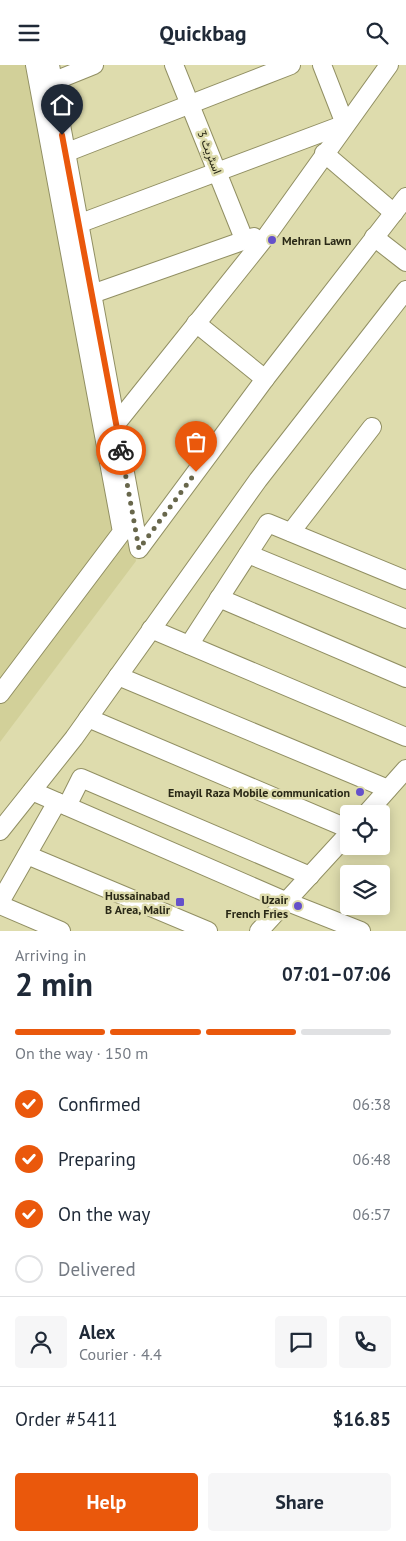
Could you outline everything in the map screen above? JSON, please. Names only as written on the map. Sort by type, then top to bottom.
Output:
[{"type":"street","points":[[0,694],[122,531],[34,65]]},
{"type":"street","points":[[94,65],[51,73],[139,549],[265,379],[406,197]]},
{"type":"street","name":"اسٹریٹ 3","points":[[174,65],[244,239]]},
{"type":"street","points":[[65,153],[291,65]]},
{"type":"street","points":[[322,65],[345,124]]},
{"type":"street","points":[[116,424],[268,234],[324,153],[389,65]]},
{"type":"street","points":[[78,224],[345,124]]},
{"type":"street","points":[[324,153],[394,213]]},
{"type":"street","points":[[92,294],[244,239],[268,234]]},
{"type":"street","points":[[374,237],[406,262]]},
{"type":"street","points":[[0,831],[88,718],[258,480],[406,290]]},
{"type":"street","points":[[196,323],[265,379]]},
{"type":"street","points":[[291,533],[372,427]]},
{"type":"street","points":[[188,645],[268,523],[406,580]]},
{"type":"street","points":[[248,555],[406,619]]},
{"type":"street","points":[[219,598],[406,678]]},
{"type":"street","points":[[151,629],[406,737]]},
{"type":"street","points":[[118,677],[388,789]]},
{"type":"street","points":[[88,718],[340,825]]},
{"type":"street","points":[[374,805],[406,769]]},
{"type":"street","points":[[61,931],[0,903],[27,855],[81,778],[310,876]]},
{"type":"street","points":[[32,791],[285,901],[361,931]]},
{"type":"street","points":[[259,931],[340,843]]},
{"type":"street","points":[[27,855],[208,931]]},
{"type":"shaded area","points":[[0,65],[44,65],[136,561],[0,742]]},
{"type":"way so far","points":[[121,450],[139,549],[196,472]]},
{"type":"place","name":"Mehran Lawn","points":[[272,240]]},
{"type":"place","name":"Emayil Raza Mobile communication","points":[[360,792]]},
{"type":"place","name":"Hussainabad B Area, Malir","points":[[180,902]]},
{"type":"place","name":"Uzair French Fries","points":[[298,906]]},
{"type":"route","points":[[62,135],[121,450]]}]
